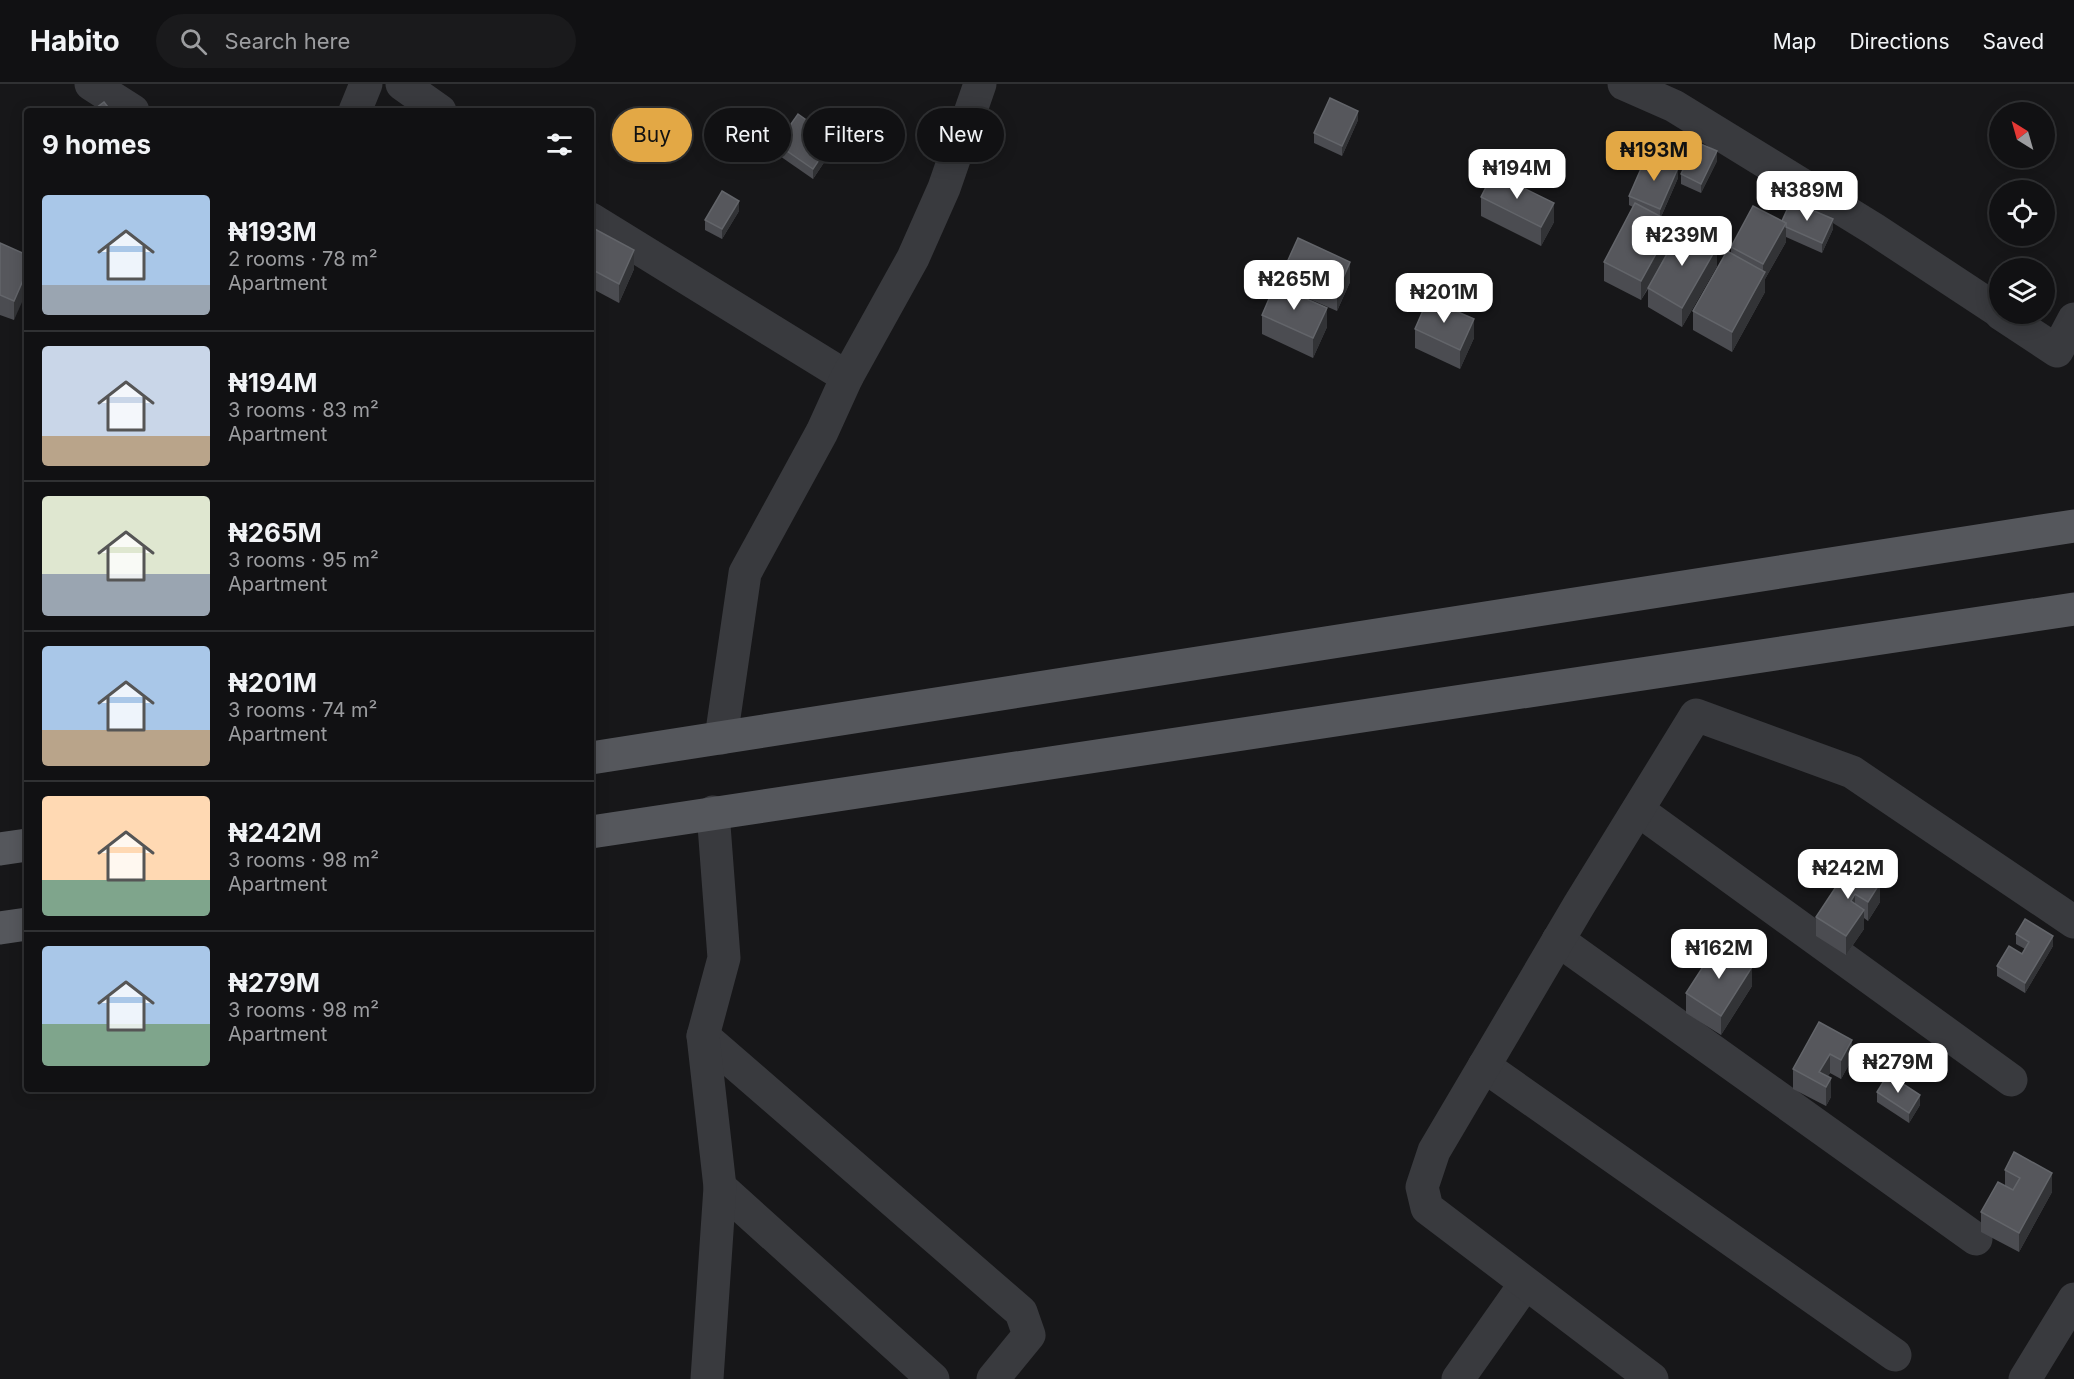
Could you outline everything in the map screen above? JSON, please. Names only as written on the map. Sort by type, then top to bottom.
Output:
[{"type":"main road","points":[[594,758],[2074,525]]},
{"type":"main road","points":[[594,832],[2074,609]]},
{"type":"main road","points":[[0,849],[24,845]]},
{"type":"main road","points":[[0,928],[24,924]]},
{"type":"street","points":[[91,84],[128,108]]},
{"type":"street","points":[[356,108],[366,84]]},
{"type":"street","points":[[402,84],[436,108]]},
{"type":"street","points":[[721,738],[745,573],[822,432],[847,377],[914,258],[944,188],[980,84]]},
{"type":"street","points":[[1624,84],[1674,106],[1874,229],[1989,306]]},
{"type":"street","points":[[594,221],[847,377]]},
{"type":"street","points":[[2016,324],[2057,351],[2074,320]]},
{"type":"street","points":[[1652,1379],[1426,1208],[1422,1187],[1434,1151],[1558,940],[1696,715],[1852,772],[2074,922]]},
{"type":"street","points":[[1638,810],[2011,1080]]},
{"type":"street","points":[[707,1379],[720,1187],[704,1036],[724,958],[712,812]]},
{"type":"street","points":[[1558,940],[1977,1239]]},
{"type":"street","points":[[704,1036],[1021,1312],[1029,1335],[993,1379]]},
{"type":"street","points":[[1484,1066],[1895,1355]]},
{"type":"street","points":[[720,1187],[933,1379]]},
{"type":"street","points":[[1458,1379],[1525,1284]]},
{"type":"street","points":[[2025,1379],[2074,1299]]},
{"type":"building","points":[[1330,98],[1358,111],[1342,146],[1314,133]]},
{"type":"building","points":[[104,102],[109,108],[96,108]]},
{"type":"building","points":[[798,114],[803,118],[803,162],[818,162],[813,169],[791,154],[791,124]]},
{"type":"building","points":[[1696,142],[1717,151],[1701,184],[1681,174]]},
{"type":"building","points":[[1647,155],[1678,168],[1660,209],[1629,196]]},
{"type":"building","points":[[1493,173],[1554,203],[1541,227],[1481,197]]},
{"type":"building","points":[[722,191],[739,201],[722,229],[705,220]]},
{"type":"building","points":[[1791,201],[1833,219],[1822,243],[1786,227],[1786,223],[1782,221]]},
{"type":"building","points":[[1635,203],[1673,223],[1641,281],[1604,262]]},
{"type":"building","points":[[1753,206],[1786,223],[1763,264],[1731,247]]},
{"type":"building","points":[[1682,227],[1717,247],[1682,308],[1648,288]]},
{"type":"building","points":[[594,229],[634,250],[619,284],[594,271]]},
{"type":"building","points":[[1298,238],[1350,262],[1337,292],[1284,269]]},
{"type":"building","points":[[0,243],[24,254],[24,278],[14,301],[0,295]]},
{"type":"building","points":[[1727,251],[1765,272],[1732,332],[1693,311]]},
{"type":"building","points":[[1275,285],[1327,308],[1313,338],[1262,315]]},
{"type":"building","points":[[1428,299],[1474,319],[1460,350],[1415,329]]},
{"type":"building","points":[[1851,864],[1880,883],[1868,902],[1855,894],[1851,901],[1864,910],[1846,936],[1816,917]]},
{"type":"building","points":[[2025,919],[2053,936],[2025,983],[1997,966],[2009,946],[2022,954],[2029,942],[2016,934]]},
{"type":"building","points":[[1717,945],[1752,967],[1721,1016],[1686,993]]},
{"type":"building","points":[[1819,1022],[1852,1040],[1841,1060],[1830,1054],[1819,1072],[1831,1078],[1826,1087],[1793,1069]]},
{"type":"building","points":[[1888,1074],[1920,1095],[1909,1113],[1877,1092]]},
{"type":"building","points":[[2014,1152],[2052,1173],[2019,1233],[1981,1212],[1998,1182],[2013,1190],[2020,1178],[2005,1170]]}]
